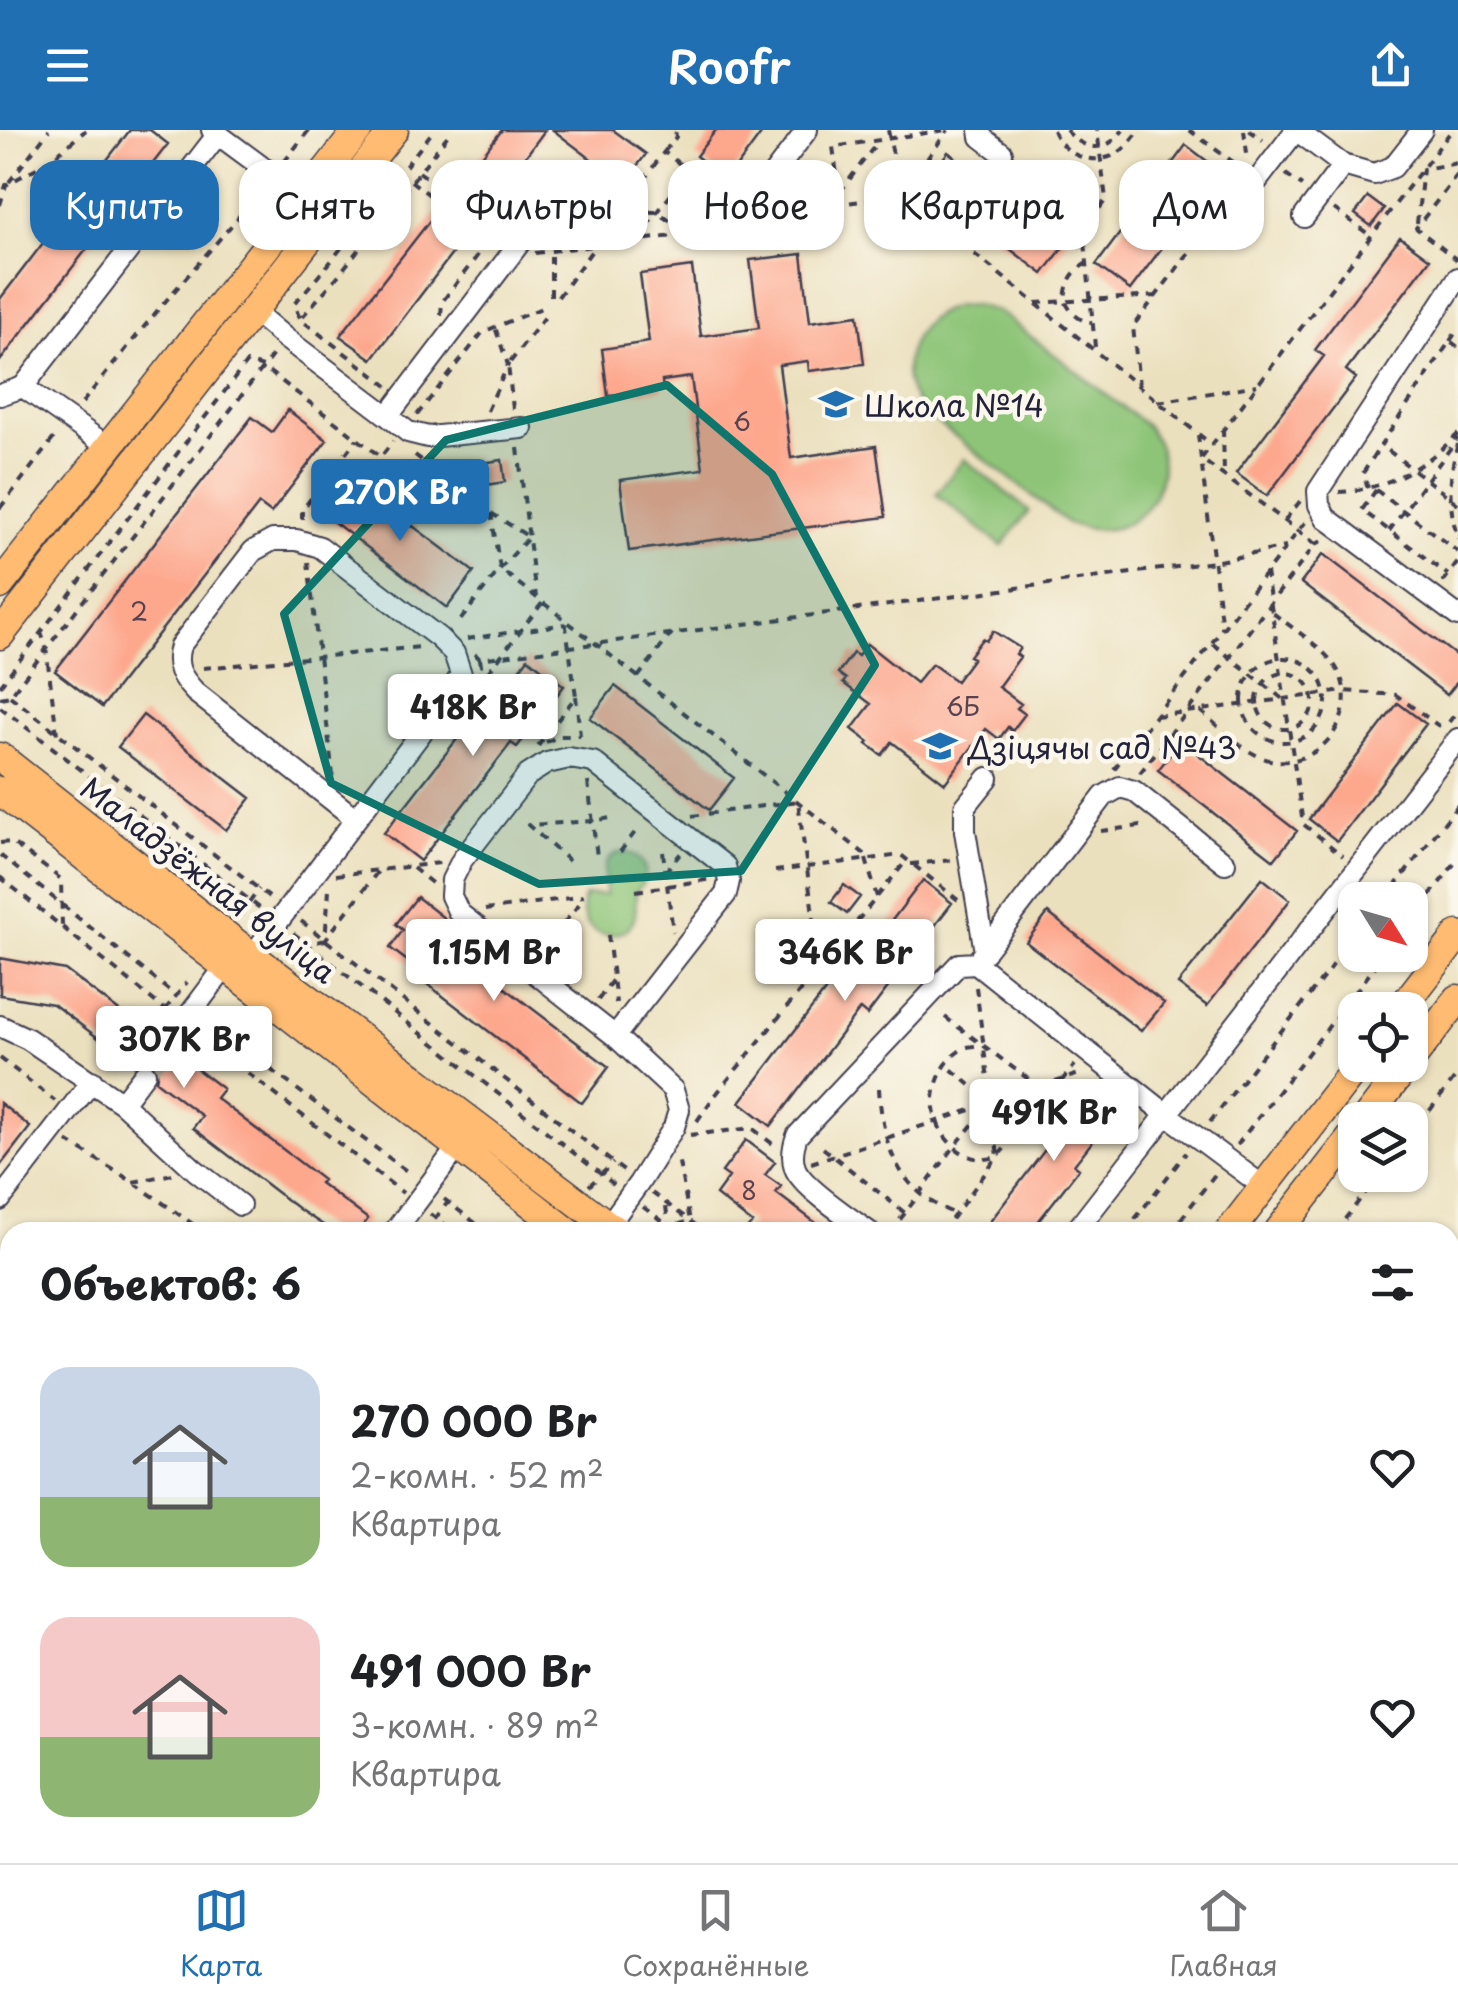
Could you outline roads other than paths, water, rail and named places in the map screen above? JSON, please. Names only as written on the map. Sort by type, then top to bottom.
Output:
[{"type":"main road","points":[[334,160],[358,130]]},
{"type":"main road","points":[[0,635],[394,130]]},
{"type":"main road","points":[[0,584],[263,250]]},
{"type":"main road","name":"Маладзёжная вуліца","points":[[0,758],[458,1148],[555,1222]]},
{"type":"main road","name":"Маладзёжная вуліца","points":[[0,791],[603,1222]]},
{"type":"main road","points":[[1414,992],[1458,936]]},
{"type":"main road","points":[[1428,1038],[1458,999]]},
{"type":"main road","points":[[1237,1222],[1345,1082]]},
{"type":"main road","points":[[1379,1102],[1394,1082]]},
{"type":"main road","points":[[1286,1222],[1338,1155]]},
{"type":"street","points":[[784,160],[807,130]]},
{"type":"street","points":[[980,130],[998,158]]},
{"type":"street","points":[[1264,166],[1296,130],[1343,165],[1374,174],[1393,167],[1422,130]]},
{"type":"street","points":[[0,395],[23,387],[215,132],[253,160]]},
{"type":"street","points":[[1304,216],[1343,165]]},
{"type":"street","points":[[388,416],[514,250]]},
{"type":"street","points":[[1458,278],[1318,491],[1319,505],[1326,518],[1458,616]]},
{"type":"street","points":[[253,311],[408,432],[428,436],[519,428]]},
{"type":"street","points":[[23,387],[107,446]]},
{"type":"street","points":[[166,1046],[187,1016],[282,916],[356,819],[450,695],[460,674],[454,653],[440,638],[320,547],[298,540],[274,540],[253,550],[180,646],[176,658],[181,677],[356,819]]},
{"type":"street","points":[[1083,1222],[1458,739]]},
{"type":"street","points":[[616,1027],[726,894],[730,881],[726,866],[593,762],[569,758],[547,762],[528,775],[462,860],[452,880],[451,896],[459,914],[616,1027],[672,1090],[678,1110],[674,1127],[617,1222]]},
{"type":"street","points":[[979,964],[965,807],[988,778]]},
{"type":"street","points":[[979,964],[1104,796],[1120,787],[1134,791],[1225,863]]},
{"type":"street","points":[[856,1222],[801,1180],[794,1165],[797,1136],[959,964],[979,964],[1264,1187]]},
{"type":"street","points":[[0,1026],[28,1039],[122,1103],[240,1205]]},
{"type":"street","points":[[122,1103],[145,1073]]},
{"type":"street","points":[[0,1200],[92,1081]]},
{"type":"street","points":[[401,1222],[458,1148]]},
{"type":"tunnel","points":[[145,1073],[166,1046]]},
{"type":"place","name":"Школа №14","points":[[836,404]]},
{"type":"place","name":"Дзіцячы сад №43","points":[[940,746]]}]
